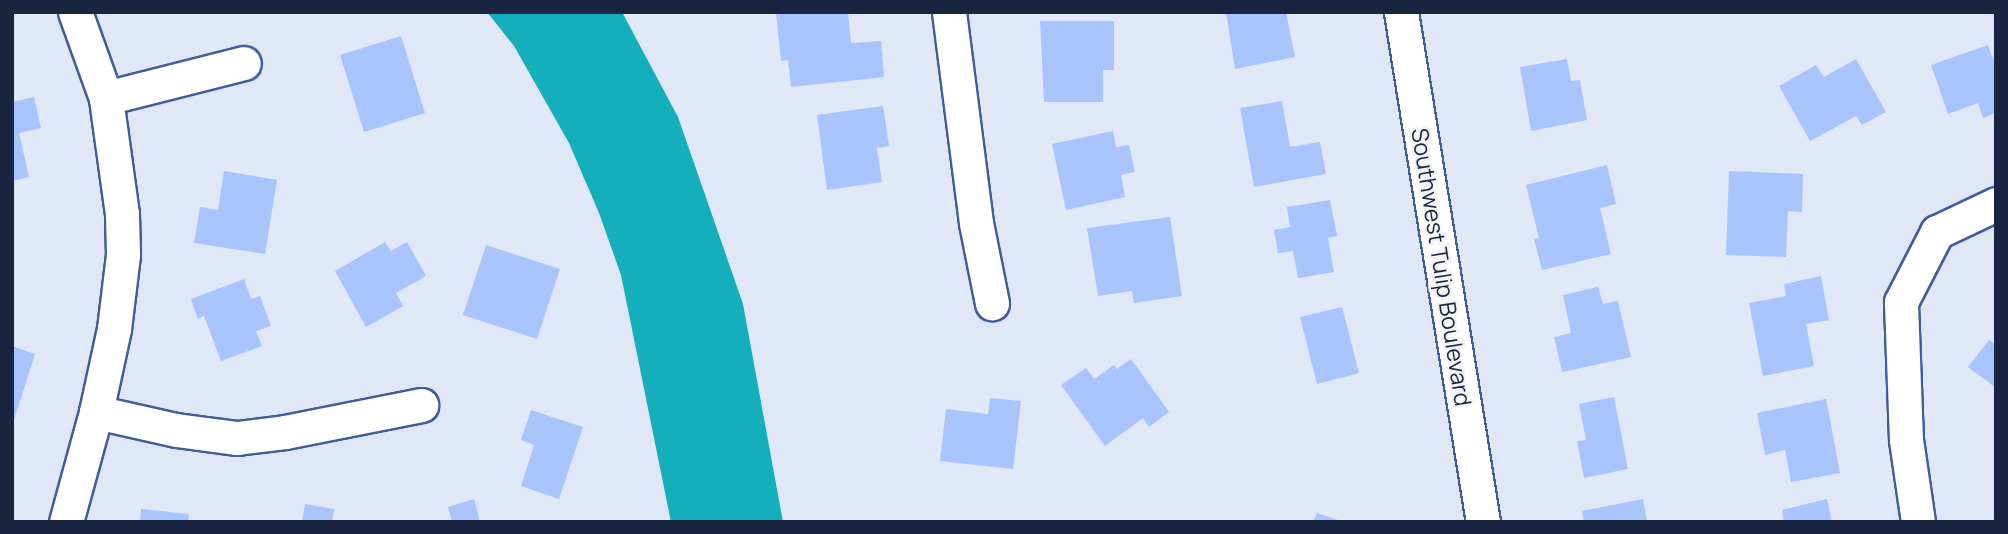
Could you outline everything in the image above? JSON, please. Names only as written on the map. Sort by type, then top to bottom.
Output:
[{"type":"street","points":[[66,522],[96,412],[114,329],[123,255],[122,214],[106,98],[75,12]]},
{"type":"street","points":[[948,12],[974,211],[992,303]]},
{"type":"street","name":"Southwest Tulip Boulevard","points":[[1401,12],[1483,522]]},
{"type":"street","points":[[106,98],[244,63]]},
{"type":"street","points":[[1918,522],[1906,440],[1901,302],[1937,232],[1996,204]]},
{"type":"street","points":[[96,412],[176,430],[237,438],[285,432],[421,405]]},
{"type":"water","points":[[487,12],[622,12],[678,117],[743,304],[783,522],[671,522],[621,275],[599,213],[569,143],[514,46]]},
{"type":"building","points":[[776,12],[848,12],[851,43],[881,41],[884,77],[791,87],[788,60],[781,61]]},
{"type":"building","points":[[1226,12],[1286,12],[1295,57],[1235,69]]},
{"type":"building","points":[[1040,21],[1114,21],[1114,70],[1103,70],[1103,102],[1044,102]]},
{"type":"building","points":[[401,36],[425,113],[364,132],[340,55]]},
{"type":"building","points":[[1988,45],[1996,67],[1996,113],[1983,118],[1978,103],[1948,114],[1931,65]]},
{"type":"building","points":[[1567,59],[1571,81],[1580,80],[1587,120],[1531,131],[1520,67]]},
{"type":"building","points":[[1856,59],[1886,112],[1862,125],[1856,116],[1810,141],[1779,86],[1816,65],[1824,77]]},
{"type":"building","points":[[34,97],[41,128],[19,133],[29,177],[12,181],[12,102]]},
{"type":"building","points":[[1282,101],[1290,147],[1320,142],[1326,174],[1254,187],[1240,108]]},
{"type":"building","points":[[883,106],[889,146],[877,148],[882,182],[827,190],[817,115]]},
{"type":"building","points":[[1113,131],[1116,147],[1129,145],[1135,172],[1121,175],[1125,197],[1066,210],[1052,144]]},
{"type":"building","points":[[1607,165],[1616,204],[1600,208],[1611,254],[1542,270],[1534,239],[1539,238],[1526,185]]},
{"type":"building","points":[[224,171],[277,180],[265,254],[194,243],[200,207],[218,210]]},
{"type":"building","points":[[1729,171],[1803,174],[1802,212],[1788,211],[1786,257],[1726,255]]},
{"type":"building","points":[[1330,200],[1337,236],[1328,238],[1334,272],[1298,278],[1293,251],[1278,253],[1274,230],[1290,227],[1287,207]]},
{"type":"building","points":[[1170,217],[1182,296],[1134,303],[1132,291],[1098,296],[1087,228]]},
{"type":"building","points":[[385,242],[391,251],[407,242],[426,276],[396,293],[403,306],[366,327],[335,271]]},
{"type":"building","points":[[486,245],[560,269],[537,339],[463,315]]},
{"type":"building","points":[[1821,276],[1829,320],[1806,324],[1814,366],[1763,376],[1749,303],[1786,296],[1784,284]]},
{"type":"building","points":[[244,279],[251,299],[260,296],[271,326],[256,331],[262,346],[221,361],[204,316],[198,319],[191,299]]},
{"type":"building","points":[[1598,287],[1603,304],[1618,301],[1631,357],[1562,372],[1554,337],[1571,333],[1563,295]]},
{"type":"building","points":[[1342,307],[1359,373],[1317,384],[1300,317]]},
{"type":"building","points":[[1989,340],[1996,345],[1996,388],[1968,367]]},
{"type":"building","points":[[12,346],[35,354],[13,423],[12,423]]},
{"type":"building","points":[[1131,359],[1169,412],[1149,427],[1143,418],[1105,446],[1061,385],[1086,368],[1094,379],[1114,365],[1117,369]]},
{"type":"building","points":[[1614,397],[1628,469],[1584,478],[1577,441],[1586,440],[1579,404]]},
{"type":"building","points":[[990,398],[1021,401],[1013,469],[940,461],[946,409],[988,414]]},
{"type":"building","points":[[1826,399],[1840,473],[1791,482],[1785,450],[1765,455],[1757,413]]},
{"type":"building","points":[[531,410],[583,427],[559,499],[521,486],[534,445],[521,440]]},
{"type":"building","points":[[474,499],[480,522],[452,522],[448,507]]},
{"type":"building","points":[[1643,499],[1647,522],[1584,522],[1582,511]]},
{"type":"building","points":[[1827,499],[1832,522],[1784,522],[1782,510]]},
{"type":"building","points":[[305,504],[334,509],[332,522],[302,522]]},
{"type":"building","points":[[141,509],[189,514],[188,522],[140,522]]},
{"type":"building","points":[[1317,513],[1341,521],[1341,522],[1313,522]]}]
